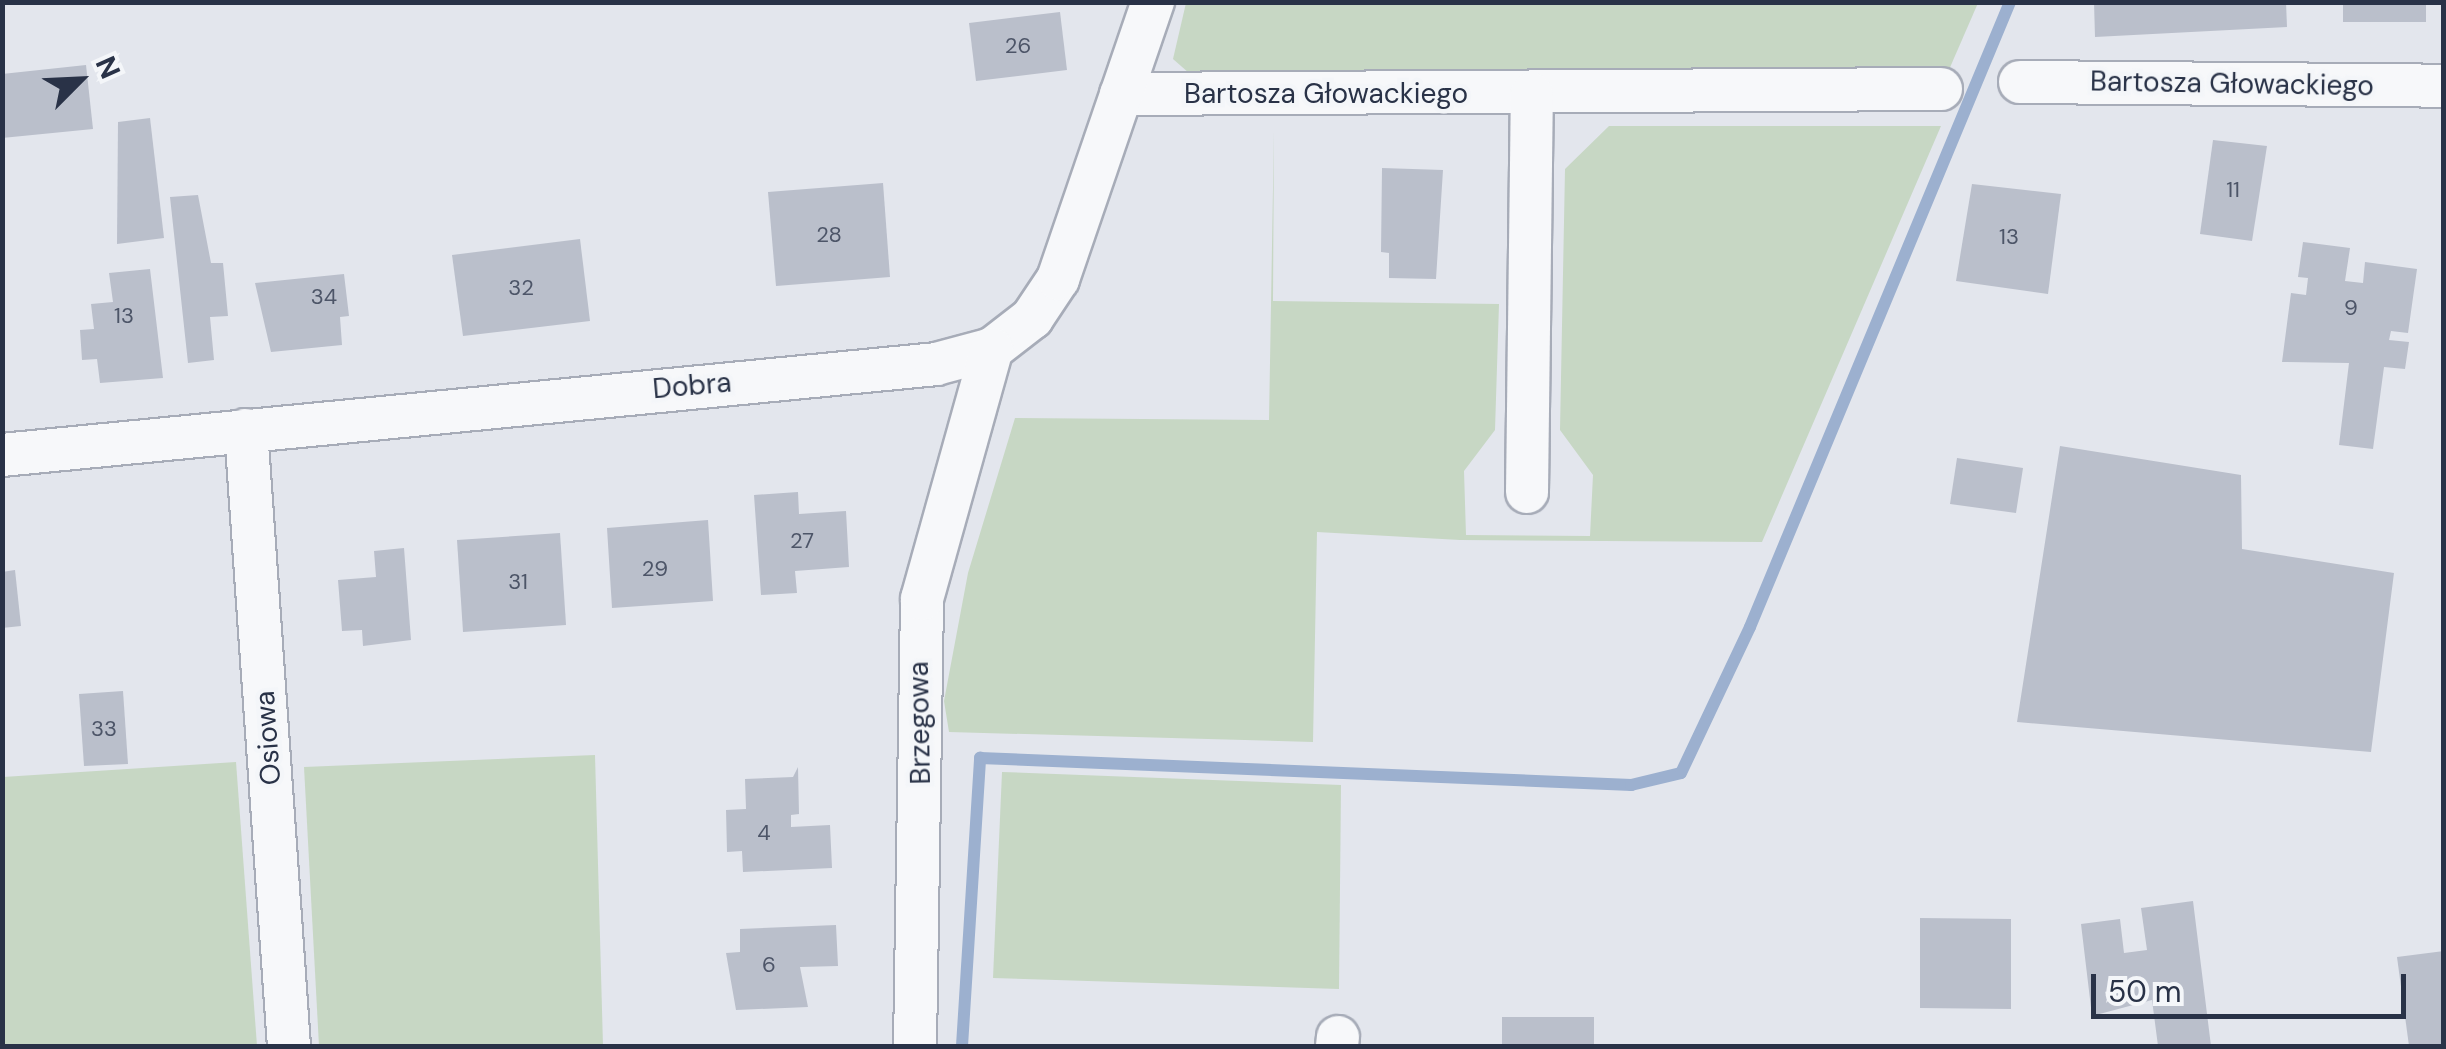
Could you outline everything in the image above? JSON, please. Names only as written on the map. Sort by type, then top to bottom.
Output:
[{"type":"street","name":"Dobra","points":[[2,455],[936,364],[992,348],[1032,318],[1058,279],[1153,2]]},
{"type":"street","name":"Bartosza Głowackiego","points":[[2020,82],[2444,86]]},
{"type":"street","name":"Bartosza Głowackiego","points":[[1121,94],[1941,90]]},
{"type":"street","points":[[1527,492],[1532,94]]},
{"type":"street","name":"Brzegowa","points":[[915,1046],[922,599],[992,348]]},
{"type":"street","name":"Osiowa","points":[[246,430],[289,1046]]},
{"type":"green space","points":[[1186,3],[1978,3],[1948,72],[1197,80],[1173,59]]},
{"type":"green space","points":[[1609,126],[1941,126],[1762,542],[1460,540],[1317,532],[1313,742],[949,732],[944,701],[968,573],[1015,418],[1269,420],[1274,130],[1273,301],[1499,304],[1495,430],[1464,471],[1466,535],[1590,536],[1593,475],[1560,430],[1565,169]]},
{"type":"green space","points":[[595,755],[603,1046],[319,1046],[304,767]]},
{"type":"green space","points":[[236,762],[257,1046],[3,1046],[3,777]]},
{"type":"green space","points":[[1002,772],[1341,785],[1339,989],[993,978]]},
{"type":"building","points":[[2094,2],[2286,2],[2287,27],[2095,37]]},
{"type":"building","points":[[2343,2],[2426,2],[2426,22],[2343,22]]},
{"type":"building","points":[[1060,12],[1067,70],[976,81],[969,23]]},
{"type":"building","points":[[86,65],[93,129],[2,138],[2,74]]},
{"type":"building","points":[[150,118],[164,238],[117,244],[118,122]]},
{"type":"building","points":[[2213,140],[2267,146],[2252,241],[2200,234]]},
{"type":"building","points":[[1382,168],[1443,170],[1436,279],[1389,278],[1389,253],[1381,252]]},
{"type":"building","points":[[883,183],[890,277],[776,286],[768,192]]},
{"type":"building","points":[[1972,184],[2061,194],[2048,294],[1956,281]]},
{"type":"building","points":[[198,195],[211,263],[223,263],[228,316],[210,317],[214,360],[188,363],[170,197]]},
{"type":"building","points":[[580,239],[590,321],[463,336],[452,255]]},
{"type":"building","points":[[2303,242],[2350,248],[2345,281],[2363,283],[2365,262],[2417,269],[2408,333],[2391,331],[2389,340],[2409,342],[2405,369],[2384,367],[2373,449],[2339,445],[2349,363],[2282,362],[2291,293],[2306,295],[2308,278],[2298,277]]},
{"type":"building","points":[[150,269],[163,378],[100,383],[97,359],[82,360],[80,330],[94,329],[91,304],[113,302],[109,273]]},
{"type":"building","points":[[344,274],[349,316],[340,317],[342,345],[271,352],[255,283]]},
{"type":"building","points":[[2060,446],[2241,475],[2242,549],[2394,573],[2371,752],[2017,722]]},
{"type":"building","points":[[1957,458],[2023,468],[2016,513],[1950,504]]},
{"type":"building","points":[[798,492],[799,514],[846,511],[849,567],[795,571],[797,593],[761,595],[754,495]]},
{"type":"building","points":[[708,520],[713,601],[612,608],[607,528]]},
{"type":"building","points":[[560,533],[566,625],[463,632],[457,540]]},
{"type":"building","points":[[404,548],[411,640],[363,646],[362,630],[342,631],[338,580],[376,577],[374,551]]},
{"type":"building","points":[[15,570],[21,626],[2,628],[2,572]]},
{"type":"building","points":[[123,691],[128,764],[84,766],[79,694]]},
{"type":"building","points":[[798,767],[799,814],[791,815],[791,827],[830,825],[832,868],[743,872],[742,851],[727,852],[726,810],[746,809],[745,779],[793,777]]},
{"type":"building","points":[[2193,901],[2211,1046],[2158,1046],[2152,1000],[2092,1016],[2081,924],[2120,919],[2124,953],[2147,950],[2141,908]]},
{"type":"building","points":[[1920,918],[2011,919],[2011,1009],[1920,1008]]},
{"type":"building","points":[[836,925],[838,966],[800,967],[808,1007],[736,1010],[726,953],[740,952],[740,929]]},
{"type":"building","points":[[2444,951],[2444,1046],[2409,1046],[2397,957]]},
{"type":"building","points":[[1502,1017],[1594,1017],[1594,1046],[1502,1046]]},
{"type":"waterway","points":[[962,1046],[980,758],[1631,785],[1681,773],[1750,627],[2010,2]]}]
